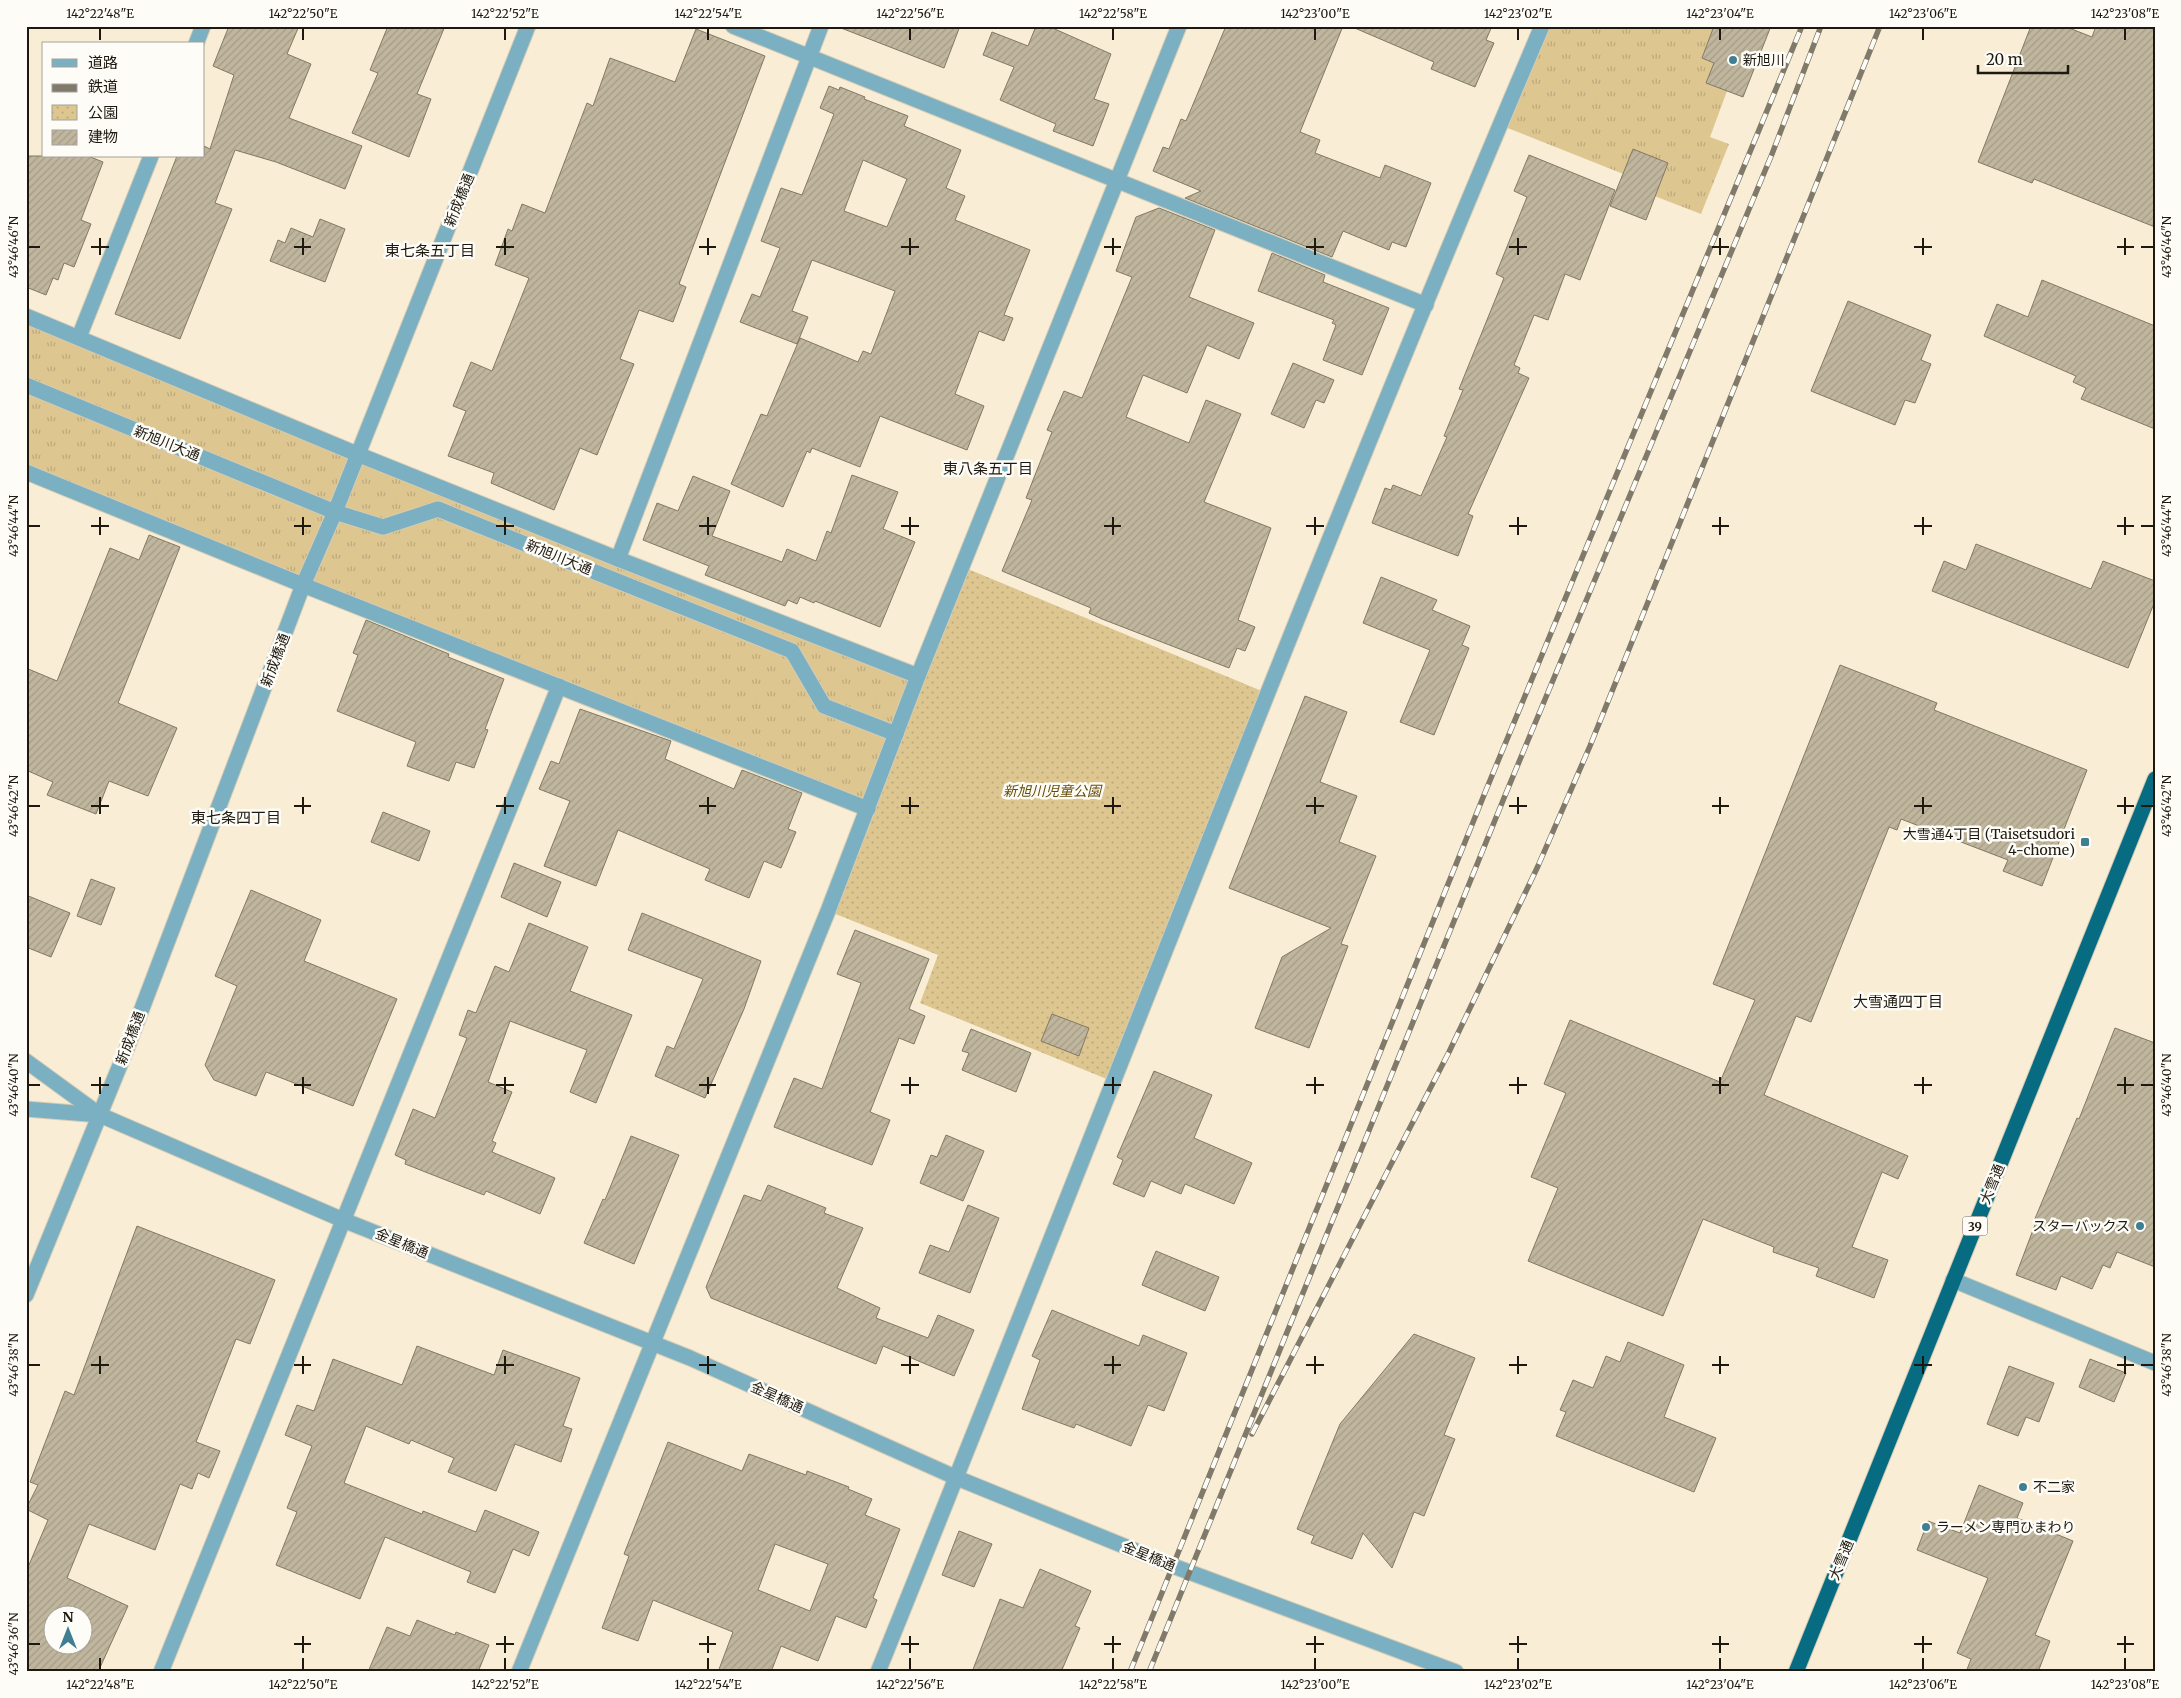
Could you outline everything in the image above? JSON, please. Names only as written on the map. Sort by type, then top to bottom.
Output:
[{"type":"highway","name":"大雪通","points":[[1796,1672],[2155,779]]},
{"type":"street","points":[[197,42],[203,26]]},
{"type":"street","name":"新成橋通","points":[[26,1295],[100,1115],[303,585],[336,512],[357,454],[528,26]]},
{"type":"street","points":[[733,26],[1426,305]]},
{"type":"street","points":[[618,559],[821,26]]},
{"type":"street","points":[[520,1672],[868,809],[918,676],[1118,182],[1179,26]]},
{"type":"street","points":[[878,1672],[1426,305],[1542,26]]},
{"type":"street","points":[[79,338],[150,158]]},
{"type":"street","name":"新旭川大通","points":[[26,316],[357,454],[618,559],[918,676]]},
{"type":"street","name":"新旭川大通","points":[[26,385],[336,512],[383,527],[438,508],[792,651],[824,706],[896,734]]},
{"type":"street","points":[[27,476],[868,809]]},
{"type":"street","points":[[161,1672],[559,686]]},
{"type":"street","name":"金星橋通","points":[[26,1061],[100,1115],[343,1220],[653,1343],[957,1478],[1173,1566],[1456,1672]]},
{"type":"street","name":"金星橋通","points":[[26,1109],[100,1115]]},
{"type":"street","points":[[1953,1280],[2155,1363]]},
{"type":"green space","points":[[1542,26],[1714,26],[1702,58],[1714,63],[1706,83],[1727,91],[1710,137],[1729,144],[1701,214],[1644,192],[1646,183],[1500,125]]},
{"type":"green space","points":[[26,316],[918,676],[868,809],[26,472]]},
{"type":"green space","name":"新旭川児童公園","points":[[963,567],[1269,694],[1114,1082],[920,1003],[938,955],[828,911]]},
{"type":"building","points":[[229,26],[299,26],[287,54],[311,64],[289,118],[362,146],[345,189],[276,162],[235,150],[215,203],[232,209],[180,339],[115,314],[176,158],[205,158],[205,146],[210,149],[234,75],[213,66]]},
{"type":"building","points":[[388,26],[445,26],[417,94],[431,99],[409,157],[352,133],[378,73],[370,70]]},
{"type":"building","points":[[842,26],[960,26],[944,68],[841,28]]},
{"type":"building","points":[[1036,26],[1048,26],[1111,54],[1094,99],[1109,104],[1093,146],[1053,131],[1056,124],[1000,100],[1014,67],[983,55],[992,32],[1028,46]]},
{"type":"building","points":[[1226,26],[1343,26],[1300,132],[1320,140],[1315,153],[1380,178],[1385,165],[1431,183],[1406,247],[1392,242],[1389,250],[1343,231],[1332,257],[1185,198],[1201,191],[1153,171],[1163,147],[1169,149],[1181,119],[1186,121]]},
{"type":"building","points":[[1350,26],[1492,26],[1486,40],[1494,43],[1475,87],[1431,69],[1434,62]]},
{"type":"building","name":"新旭川","points":[[1714,26],[1771,26],[1743,97],[1706,83],[1714,63],[1702,58]]},
{"type":"building","points":[[2031,26],[2064,26],[2092,37],[2096,26],[2155,26],[2155,227],[2034,179],[2032,183],[1978,162]]},
{"type":"building","points":[[696,29],[765,56],[679,284],[686,287],[673,322],[639,310],[620,359],[634,364],[597,455],[580,448],[554,510],[491,483],[494,473],[448,456],[466,411],[453,406],[471,362],[492,371],[529,278],[495,265],[508,229],[512,231],[522,204],[545,213],[587,103],[593,106],[610,58],[675,82]]},
{"type":"building","points":[[829,86],[839,90],[840,87],[865,97],[864,99],[908,116],[904,126],[961,150],[946,188],[965,196],[955,220],[1030,250],[1004,315],[1013,318],[1004,341],[979,331],[955,394],[984,406],[967,450],[880,416],[860,467],[812,448],[810,453],[807,451],[783,507],[731,484],[761,414],[767,416],[800,338],[858,362],[863,351],[871,354],[895,291],[812,260],[792,311],[808,317],[797,344],[740,322],[752,294],[760,297],[780,248],[761,241],[781,188],[802,195],[834,114],[820,108]],"holes":[[[863,160],[907,179],[887,227],[844,211]]]},
{"type":"building","points":[[1633,149],[1668,163],[1646,220],[1610,206]]},
{"type":"building","points":[[1529,155],[1615,190],[1580,280],[1565,274],[1548,320],[1534,315],[1514,365],[1520,368],[1518,373],[1529,378],[1468,514],[1473,516],[1458,556],[1372,523],[1385,488],[1391,490],[1393,485],[1421,496],[1447,437],[1444,436],[1463,390],[1459,389],[1504,278],[1496,274],[1527,197],[1514,191]]},
{"type":"building","points":[[26,156],[42,156],[42,158],[93,158],[103,162],[81,220],[91,224],[74,267],[64,263],[58,280],[53,278],[46,295],[26,287]]},
{"type":"building","points":[[1159,208],[1215,230],[1189,297],[1254,323],[1239,359],[1207,345],[1187,393],[1143,375],[1126,417],[1189,443],[1206,400],[1241,414],[1204,502],[1271,528],[1238,620],[1255,627],[1245,651],[1237,648],[1229,668],[1102,619],[1089,613],[1091,608],[1002,571],[1032,500],[1026,498],[1052,432],[1047,430],[1064,391],[1082,398],[1132,277],[1116,271],[1136,217]]},
{"type":"building","points":[[320,219],[345,229],[325,282],[270,261],[278,240],[285,243],[291,228],[313,237]]},
{"type":"building","points":[[1272,253],[1325,275],[1323,282],[1389,308],[1362,375],[1323,360],[1336,325],[1332,323],[1334,320],[1258,291]]},
{"type":"building","points":[[2042,280],[2155,326],[2155,429],[2081,399],[2086,388],[2073,382],[2076,376],[1984,336],[1997,304],[2028,317]]},
{"type":"building","points":[[1848,301],[1931,335],[1921,360],[1931,364],[1915,403],[1905,400],[1895,425],[1811,391]]},
{"type":"building","points":[[1293,363],[1334,380],[1324,403],[1316,400],[1304,428],[1271,414]]},
{"type":"building","points":[[852,475],[898,492],[883,529],[915,542],[880,627],[815,601],[814,603],[800,597],[797,604],[788,600],[785,606],[705,575],[709,566],[643,540],[657,503],[678,511],[693,476],[730,491],[712,536],[782,562],[787,549],[816,561],[827,531],[831,533]]},
{"type":"building","points":[[149,535],[180,547],[118,703],[177,728],[148,796],[109,781],[96,814],[47,795],[53,782],[26,770],[26,668],[57,681],[110,548],[139,560]]},
{"type":"building","points":[[1976,544],[2091,589],[2103,561],[2155,581],[2155,601],[2128,668],[1932,591],[1944,561],[1966,570]]},
{"type":"building","points":[[1381,577],[1437,600],[1432,610],[1470,626],[1462,645],[1469,648],[1434,735],[1400,722],[1430,650],[1363,623]]},
{"type":"building","points":[[366,620],[449,654],[448,657],[504,679],[485,729],[488,730],[474,768],[456,762],[449,781],[407,766],[416,742],[337,711],[358,655],[353,653]]},
{"type":"building","points":[[1840,665],[1937,703],[1934,710],[2087,770],[2042,886],[2003,871],[2008,860],[1901,819],[1897,830],[1889,827],[1811,1022],[1796,1016],[1764,1095],[1908,1156],[1898,1179],[1882,1172],[1852,1247],[1888,1260],[1874,1298],[1816,1276],[1819,1268],[1773,1252],[1774,1247],[1703,1219],[1663,1316],[1528,1261],[1558,1188],[1531,1177],[1566,1093],[1544,1084],[1570,1020],[1720,1082],[1755,1000],[1713,984]]},
{"type":"building","points":[[1305,696],[1347,712],[1320,782],[1357,796],[1339,842],[1376,856],[1341,944],[1348,946],[1309,1048],[1255,1028],[1282,957],[1331,928],[1229,888]]},
{"type":"building","points":[[580,709],[671,741],[665,759],[734,789],[742,770],[802,793],[788,829],[796,832],[781,868],[764,861],[749,898],[705,880],[710,869],[618,830],[596,886],[544,866],[570,801],[539,789],[551,761],[559,764]]},
{"type":"building","points":[[383,812],[430,831],[419,861],[371,842]]},
{"type":"building","points":[[514,863],[561,882],[547,917],[501,897]]},
{"type":"building","points":[[91,879],[115,888],[101,925],[77,916]]},
{"type":"building","points":[[251,890],[321,920],[304,961],[397,999],[353,1106],[266,1072],[256,1096],[214,1080],[205,1065],[237,986],[215,976]]},
{"type":"building","points":[[26,895],[70,913],[51,957],[26,947]]},
{"type":"building","points":[[642,913],[761,961],[744,1009],[705,1098],[655,1076],[667,1046],[674,1049],[703,979],[628,950]]},
{"type":"building","points":[[529,923],[588,947],[570,991],[632,1015],[596,1103],[570,1092],[587,1050],[510,1021],[488,1082],[512,1092],[492,1141],[496,1143],[492,1152],[555,1178],[540,1214],[486,1191],[484,1195],[405,1164],[406,1160],[395,1155],[413,1109],[435,1118],[467,1038],[459,1035],[468,1010],[476,1013],[495,966],[509,972]]},
{"type":"building","points":[[855,930],[929,959],[909,1009],[925,1016],[914,1044],[899,1038],[870,1112],[890,1120],[872,1165],[774,1127],[794,1078],[822,1089],[861,983],[837,974]]},
{"type":"building","points":[[1052,1014],[1089,1028],[1079,1056],[1041,1041]]},
{"type":"building","points":[[2115,1028],[2155,1043],[2155,1267],[2117,1252],[2110,1268],[2103,1265],[2092,1289],[2061,1276],[2056,1290],[2016,1275],[2036,1222],[2034,1221],[2077,1118],[2079,1119]]},
{"type":"building","points":[[971,1029],[1031,1053],[1016,1092],[962,1070],[969,1053],[962,1051]]},
{"type":"building","points":[[1154,1071],[1212,1095],[1194,1138],[1252,1163],[1234,1204],[1185,1184],[1181,1194],[1151,1181],[1144,1197],[1113,1184],[1123,1160],[1117,1157]]},
{"type":"building","points":[[946,1135],[984,1151],[963,1201],[920,1183],[931,1155],[937,1157]]},
{"type":"building","points":[[631,1136],[679,1155],[634,1264],[584,1243],[603,1199],[605,1200]]},
{"type":"building","points":[[768,1185],[826,1208],[824,1213],[863,1228],[837,1288],[880,1308],[876,1318],[928,1338],[938,1315],[974,1330],[954,1376],[883,1346],[876,1364],[711,1298],[706,1287],[744,1195],[761,1201]]},
{"type":"building","points":[[968,1205],[999,1218],[970,1293],[919,1273],[930,1245],[949,1252]]},
{"type":"building","points":[[137,1226],[275,1280],[250,1344],[236,1339],[196,1442],[220,1451],[209,1478],[198,1473],[192,1489],[180,1484],[155,1550],[89,1524],[67,1578],[128,1606],[98,1672],[26,1672],[26,1572],[48,1520],[26,1509],[38,1485],[30,1482],[65,1391],[74,1395]]},
{"type":"building","points":[[1156,1251],[1219,1277],[1205,1311],[1142,1285]]},
{"type":"building","points":[[1052,1310],[1139,1346],[1143,1335],[1187,1353],[1164,1411],[1148,1405],[1131,1446],[1076,1424],[1074,1428],[1022,1409],[1040,1360],[1032,1356]]},
{"type":"building","points":[[1414,1334],[1475,1358],[1444,1435],[1455,1439],[1424,1516],[1414,1512],[1392,1568],[1363,1533],[1352,1559],[1311,1543],[1314,1536],[1297,1529],[1340,1424]]},
{"type":"building","points":[[1628,1342],[1684,1365],[1664,1417],[1716,1438],[1694,1492],[1556,1436],[1566,1412],[1560,1410],[1573,1380],[1593,1388],[1606,1356],[1620,1362]]},
{"type":"building","points":[[417,1346],[494,1375],[503,1350],[580,1378],[563,1426],[572,1429],[561,1462],[515,1444],[496,1491],[448,1472],[454,1458],[411,1440],[409,1444],[366,1426],[344,1483],[422,1514],[423,1511],[476,1532],[485,1510],[539,1532],[529,1556],[513,1549],[495,1593],[467,1582],[471,1572],[385,1537],[360,1599],[276,1565],[297,1512],[287,1508],[312,1446],[285,1435],[297,1405],[314,1411],[333,1359],[402,1385]]},
{"type":"building","points":[[2090,1359],[2126,1373],[2114,1402],[2079,1387]]},
{"type":"building","points":[[2009,1366],[2054,1383],[2039,1422],[2026,1417],[2018,1436],[1987,1424]]},
{"type":"building","points":[[668,1442],[742,1471],[749,1454],[806,1475],[807,1471],[849,1487],[848,1489],[872,1499],[865,1515],[900,1529],[873,1598],[877,1600],[866,1628],[836,1616],[818,1661],[781,1646],[771,1672],[718,1672],[733,1632],[653,1600],[638,1641],[602,1628],[629,1556],[624,1554]],"holes":[[[775,1544],[828,1564],[810,1611],[758,1590]]]},
{"type":"building","points":[[1979,1485],[2023,1503],[2017,1518],[2073,1541],[2035,1635],[2050,1641],[2038,1672],[1966,1672],[1971,1659],[1957,1653],[1988,1578],[1917,1550],[1928,1521],[1960,1533]]},
{"type":"building","points":[[959,1531],[992,1544],[974,1587],[942,1575]]},
{"type":"building","points":[[1040,1569],[1091,1591],[1075,1626],[1080,1628],[1061,1672],[972,1672],[1000,1599],[1023,1608]]},
{"type":"building","points":[[417,1620],[455,1635],[456,1632],[489,1645],[478,1672],[368,1672],[387,1627],[410,1636]]},
{"type":"railway","points":[[1130,1672],[1484,795],[1802,26]]},
{"type":"railway","points":[[1149,1672],[1504,798],[1772,154],[1821,26]]},
{"type":"railway","points":[[1252,1434],[1449,1052],[1538,866],[1590,746],[1880,26]]},
{"type":"place","name":"新旭川","points":[[1733,60]]},
{"type":"place","name":"大雪通4丁目 (Taisetsudori 4-chome)","points":[[2085,842]]},
{"type":"place","name":"スターバックス","points":[[2140,1226]]},
{"type":"place","name":"不二家","points":[[2023,1487]]},
{"type":"place","name":"ラーメン専門ひまわり","points":[[1926,1527]]},
{"type":"district","name":"東七条五丁目","points":[[430,250]]},
{"type":"district","name":"東八条五丁目","points":[[988,468]]},
{"type":"district","name":"東七条四丁目","points":[[236,817]]},
{"type":"district","name":"大雪通四丁目","points":[[1898,1001]]}]
